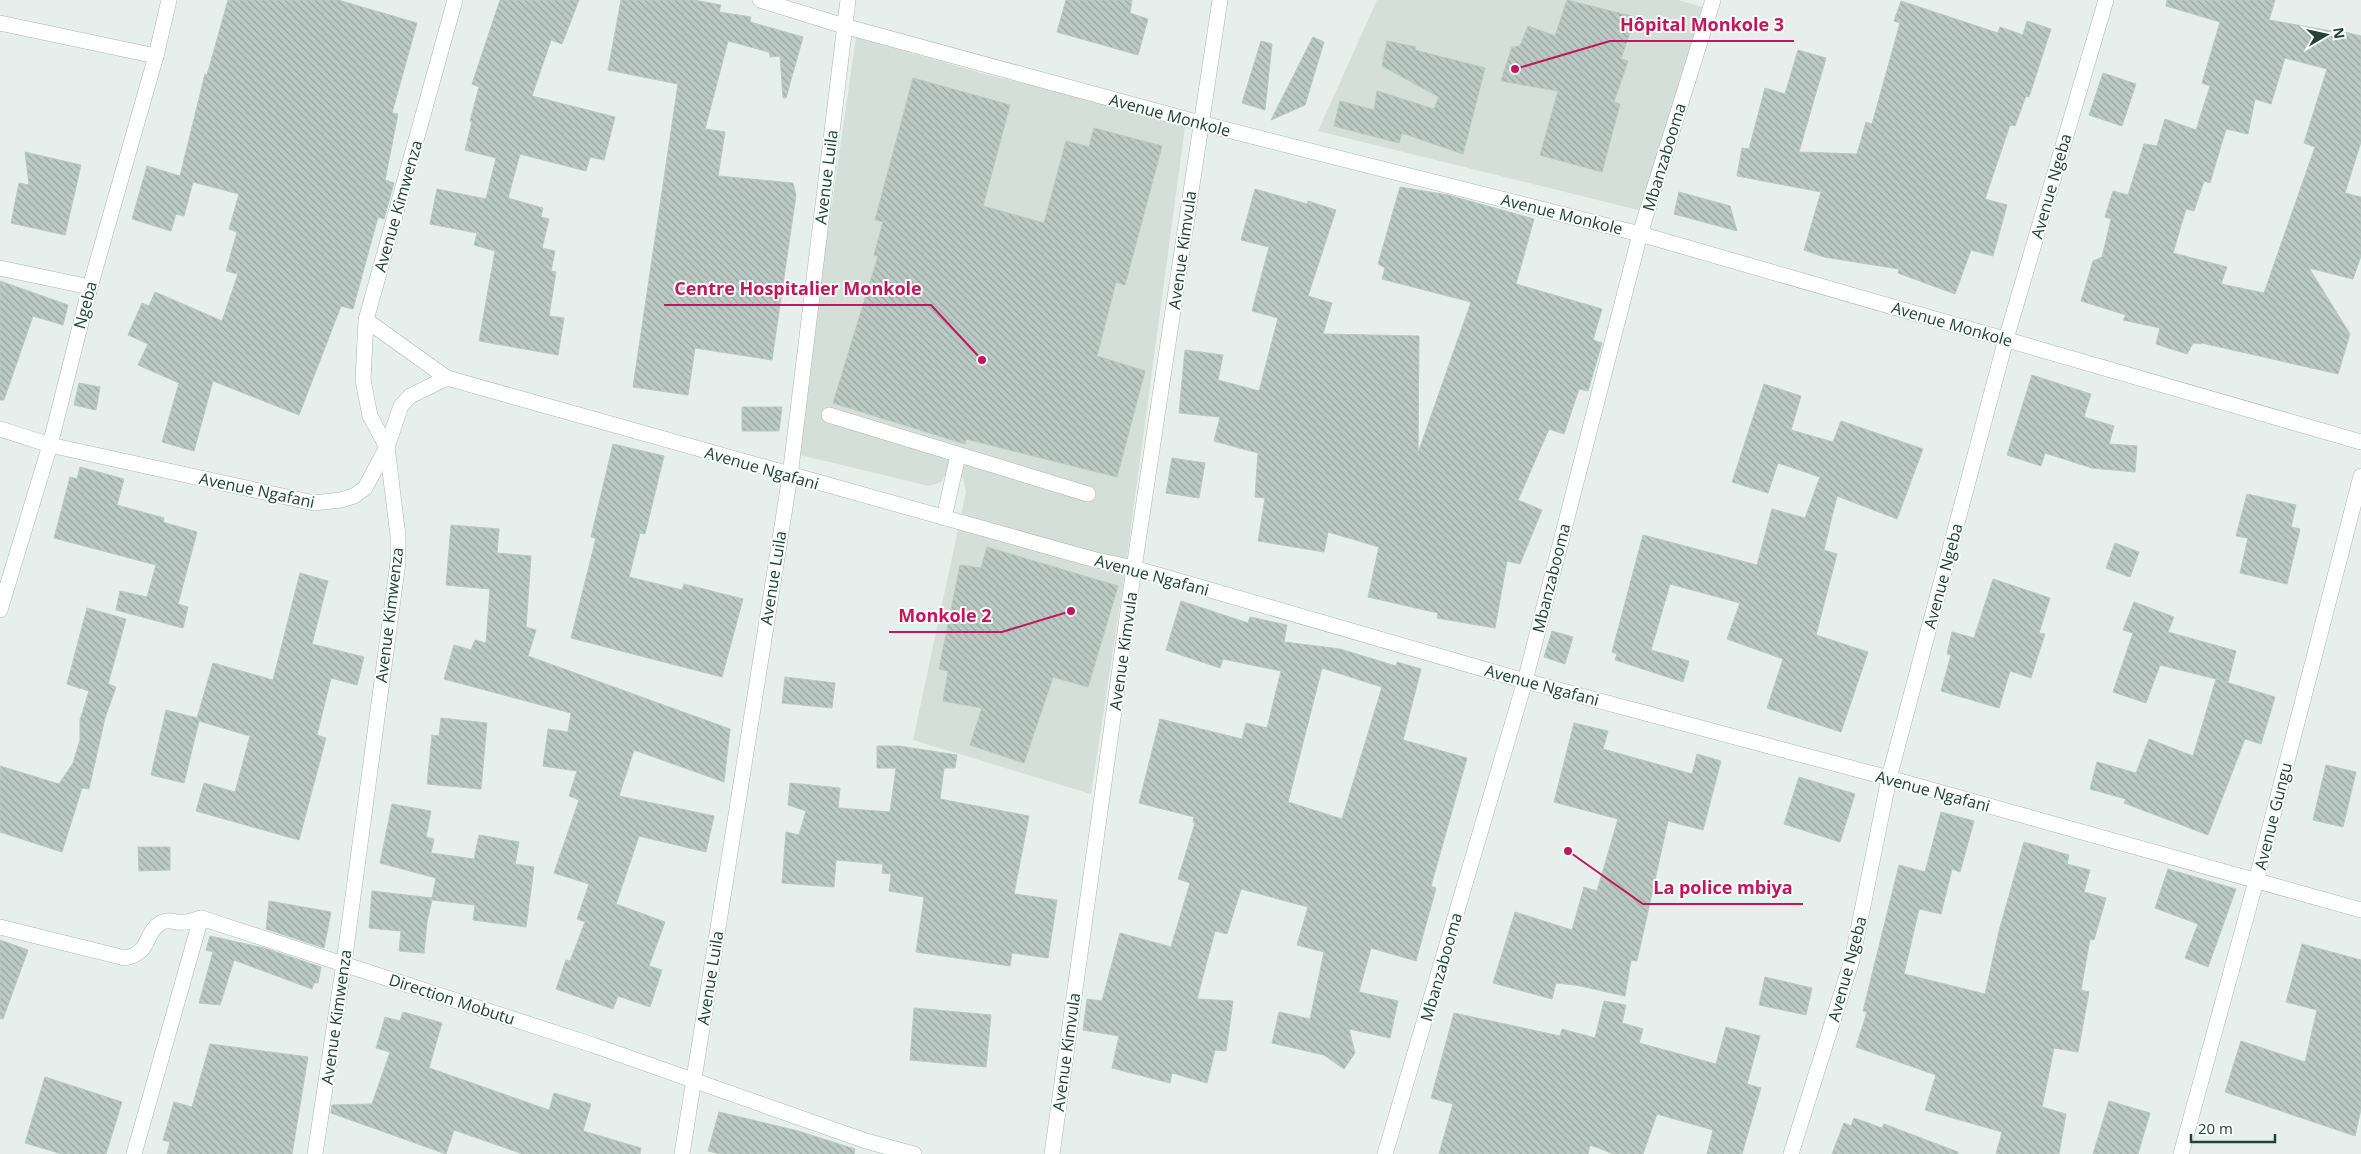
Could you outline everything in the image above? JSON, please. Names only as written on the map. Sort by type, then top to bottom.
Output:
[{"type":"street","name":"Ngeba","points":[[0,610],[50,445],[90,287],[156,56],[169,0]]},
{"type":"street","name":"Avenue Kimwenza","points":[[315,1154],[344,964],[398,562],[398,536],[387,448],[370,416],[363,380],[366,320],[455,0]]},
{"type":"street","name":"Avenue Monkole","points":[[760,0],[844,26],[1200,123],[1640,234],[2361,442]]},
{"type":"street","name":"Avenue Luila","points":[[682,1154],[790,476],[848,0]]},
{"type":"street","name":"Avenue Kimvula","points":[[1052,1154],[1134,568],[1220,0]]},
{"type":"street","name":"Mbanzabooma","points":[[1385,1154],[1525,681],[1640,234],[1713,0]]},
{"type":"street","name":"Avenue Ngeba","points":[[1791,1154],[1852,960],[1889,778],[2006,339],[2106,0]]},
{"type":"street","points":[[0,23],[156,56]]},
{"type":"street","points":[[0,268],[90,287]]},
{"type":"street","points":[[366,320],[447,378]]},
{"type":"street","name":"Avenue Ngafani","points":[[0,429],[50,445],[314,503],[341,500],[354,496],[365,488],[387,448],[401,406],[410,396],[447,378],[790,476],[1092,559],[1134,568],[1525,681],[1889,778],[2361,910]]},
{"type":"street","points":[[829,414],[1088,494]]},
{"type":"street","points":[[944,518],[958,455]]},
{"type":"street","name":"Avenue Gungu","points":[[2181,1154],[2256,881],[2361,476]]},
{"type":"street","points":[[134,1154],[201,918]]},
{"type":"street","name":"Direction Mobutu","points":[[0,927],[125,958],[139,953],[157,925],[167,920],[185,922],[201,918],[593,1045],[693,1082],[866,1141],[914,1154]]},
{"type":"shaded area","points":[[1377,0],[1678,0],[1702,7],[1642,211],[1318,131]]},
{"type":"shaded area","points":[[856,37],[988,75],[1066,93],[1185,127],[1124,579],[1091,794],[913,740],[966,492],[963,478],[946,474],[941,482],[929,486],[796,454]]},
{"type":"building","points":[[228,0],[338,0],[417,23],[392,113],[398,114],[385,180],[394,183],[384,219],[378,217],[353,309],[341,306],[299,415],[213,381],[194,451],[162,442],[179,383],[138,365],[148,344],[128,335],[142,303],[149,306],[155,292],[222,321],[238,274],[226,271],[237,232],[229,229],[239,194],[193,182],[184,216],[176,214],[171,231],[132,219],[147,166],[180,176],[205,74],[207,75]]},
{"type":"building","points":[[500,0],[579,0],[562,44],[551,40],[532,96],[615,117],[604,160],[590,157],[586,171],[520,154],[508,198],[543,208],[541,217],[549,219],[542,248],[555,251],[551,271],[556,272],[549,316],[564,318],[558,355],[479,341],[495,251],[474,245],[477,233],[430,224],[437,189],[486,199],[496,158],[465,150],[479,87],[472,84]]},
{"type":"building","points":[[621,0],[694,0],[721,5],[719,12],[751,17],[750,22],[803,37],[786,98],[783,98],[780,56],[770,57],[769,52],[728,41],[705,129],[725,132],[718,176],[793,183],[796,195],[772,360],[695,348],[688,395],[633,387],[678,84],[608,70]]},
{"type":"building","points":[[1066,0],[1132,0],[1130,13],[1148,19],[1138,55],[1057,32]]},
{"type":"building","points":[[1567,0],[1635,17],[1621,59],[1628,61],[1614,102],[1620,104],[1602,172],[1540,155],[1558,91],[1501,81],[1512,47],[1520,46],[1528,26],[1555,36]]},
{"type":"building","points":[[2167,0],[2275,0],[2269,20],[2331,31],[2332,29],[2361,36],[2361,142],[2345,193],[2361,197],[2361,256],[2353,279],[2309,268],[2350,334],[2338,374],[2202,343],[2193,343],[2187,354],[2156,344],[2160,328],[2123,320],[2126,315],[2081,301],[2093,261],[2102,257],[2111,219],[2105,217],[2113,191],[2128,195],[2144,144],[2157,146],[2165,119],[2196,130],[2210,86],[2202,83],[2220,22],[2166,6]],"holes":[[[2285,58],[2327,69],[2304,143],[2315,147],[2264,293],[2221,284],[2227,267],[2173,253],[2186,209],[2194,211],[2204,181],[2210,183],[2226,129],[2248,134],[2255,99],[2271,104]]]},
{"type":"building","points":[[1901,1],[1998,33],[2000,27],[2023,35],[2027,21],[2051,29],[2029,97],[2026,96],[2015,126],[2010,125],[1985,199],[2007,205],[1993,256],[1971,250],[1955,294],[1898,273],[1899,269],[1824,257],[1804,250],[1821,192],[1737,176],[1742,148],[1749,149],[1765,88],[1785,94],[1798,50],[1826,58],[1799,152],[1857,154],[1866,122],[1872,124],[1900,23],[1894,21]]},
{"type":"building","points":[[1313,37],[1324,42],[1305,105],[1271,120]]},
{"type":"building","points":[[1261,41],[1272,44],[1265,110],[1242,103]]},
{"type":"building","points":[[1387,41],[1416,47],[1415,50],[1485,68],[1463,154],[1402,133],[1399,143],[1334,126],[1340,101],[1374,110],[1377,91],[1434,109],[1439,97],[1382,66]]},
{"type":"building","points":[[2103,73],[2136,84],[2122,126],[2089,115]]},
{"type":"building","points":[[913,78],[1010,105],[983,206],[1044,223],[1066,141],[1089,147],[1094,128],[1162,146],[1125,285],[1116,282],[1097,356],[1145,371],[1117,477],[966,439],[965,444],[833,403],[878,256],[874,255],[883,222],[875,220]]},
{"type":"building","points":[[25,152],[81,165],[65,235],[11,223],[19,183],[29,185]]},
{"type":"building","points":[[1400,187],[1448,195],[1534,219],[1516,284],[1602,309],[1593,340],[1602,343],[1588,391],[1579,389],[1564,434],[1549,429],[1518,500],[1542,510],[1520,564],[1507,561],[1495,628],[1437,618],[1438,613],[1368,597],[1379,547],[1328,532],[1324,552],[1258,541],[1265,498],[1255,497],[1258,453],[1214,441],[1220,417],[1179,413],[1185,350],[1223,355],[1218,380],[1259,391],[1278,318],[1252,311],[1269,247],[1241,240],[1255,189],[1307,204],[1308,201],[1336,210],[1308,296],[1332,303],[1323,334],[1419,336],[1418,453],[1471,302],[1382,279],[1385,268],[1378,264]]},
{"type":"building","points":[[1679,192],[1730,206],[1737,231],[1674,214]]},
{"type":"building","points":[[0,281],[68,305],[63,325],[33,316],[4,400],[0,400]]},
{"type":"building","points":[[2032,375],[2091,394],[2084,417],[2114,426],[2109,444],[2137,446],[2135,472],[2092,468],[2045,453],[2041,466],[2007,455]]},
{"type":"building","points":[[79,383],[100,387],[96,410],[74,405]]},
{"type":"building","points":[[1764,384],[1801,396],[1791,430],[1833,442],[1841,421],[1923,449],[1897,519],[1837,496],[1824,550],[1837,554],[1816,635],[1868,652],[1841,732],[1767,708],[1783,659],[1727,639],[1740,603],[1670,584],[1651,650],[1689,661],[1683,682],[1615,660],[1617,654],[1612,652],[1643,535],[1757,565],[1772,509],[1805,518],[1820,477],[1778,463],[1768,493],[1732,482]]},
{"type":"building","points":[[742,407],[782,407],[779,431],[742,431]]},
{"type":"building","points":[[613,444],[664,456],[645,534],[640,533],[629,577],[682,590],[684,584],[743,599],[722,677],[571,638],[596,538],[591,537]]},
{"type":"building","points":[[1172,458],[1205,463],[1199,498],[1166,493]]},
{"type":"building","points":[[80,467],[124,479],[117,505],[164,518],[163,522],[197,532],[178,604],[188,607],[183,628],[116,610],[120,591],[147,597],[156,565],[54,538],[70,477],[77,479]]},
{"type":"building","points":[[2247,494],[2296,505],[2291,527],[2300,529],[2287,584],[2240,573],[2248,538],[2236,536]]},
{"type":"building","points":[[451,525],[499,529],[497,553],[531,556],[526,627],[536,630],[528,656],[730,729],[724,782],[634,750],[619,796],[714,816],[706,852],[639,836],[616,904],[665,922],[649,966],[662,970],[650,1007],[618,996],[613,1009],[556,989],[566,960],[570,961],[585,922],[577,919],[589,884],[554,873],[579,800],[569,796],[577,771],[543,766],[548,729],[568,732],[571,713],[444,679],[454,645],[471,650],[475,640],[486,643],[490,589],[446,585]]},
{"type":"building","points":[[2115,543],[2139,552],[2130,577],[2106,568]]},
{"type":"building","points":[[987,547],[1118,586],[1088,687],[1053,677],[1024,763],[970,745],[982,708],[943,701],[948,671],[939,669],[960,565],[981,568]]},
{"type":"building","points":[[300,573],[328,581],[312,644],[364,657],[357,685],[331,678],[317,735],[326,738],[299,840],[196,811],[204,783],[235,792],[250,736],[199,721],[184,783],[151,775],[166,710],[197,718],[213,663],[273,680]]},
{"type":"building","points":[[1993,579],[2050,598],[2039,633],[2045,634],[2031,678],[2010,671],[1999,708],[1941,691],[1951,655],[1947,654],[1952,632],[1974,638]]},
{"type":"building","points":[[1181,601],[1248,623],[1250,617],[1287,625],[1284,642],[1340,649],[1396,666],[1397,662],[1421,669],[1403,740],[1467,758],[1431,886],[1436,888],[1416,961],[1371,948],[1359,992],[1398,1001],[1390,1038],[1349,1029],[1355,1053],[1344,1069],[1324,1055],[1272,1043],[1279,1012],[1310,1019],[1324,952],[1297,945],[1308,907],[1241,889],[1227,934],[1215,931],[1197,999],[1233,1001],[1226,1051],[1215,1050],[1207,1083],[1172,1073],[1170,1083],[1112,1068],[1119,1036],[1083,1030],[1087,999],[1102,1001],[1120,933],[1171,947],[1190,883],[1178,879],[1195,823],[1193,822],[1194,817],[1139,803],[1160,719],[1242,739],[1246,723],[1267,728],[1281,671],[1223,659],[1220,668],[1166,650]],"holes":[[[1322,668],[1382,687],[1342,819],[1288,802]]]},
{"type":"building","points":[[2134,602],[2174,617],[2168,632],[2236,651],[2228,682],[2160,665],[2146,703],[2113,692],[2133,633],[2123,630]]},
{"type":"building","points":[[87,608],[126,619],[108,684],[116,687],[105,718],[89,789],[82,788],[62,852],[0,832],[0,766],[59,784],[73,763],[80,740],[80,720],[89,691],[67,684]]},
{"type":"building","points":[[1552,631],[1573,637],[1565,664],[1544,657]]},
{"type":"building","points":[[785,677],[835,683],[832,708],[782,703]]},
{"type":"building","points":[[2216,679],[2275,697],[2261,744],[2245,739],[2208,835],[2124,803],[2126,799],[2090,789],[2097,762],[2136,773],[2149,739],[2193,756]]},
{"type":"building","points":[[441,718],[487,723],[481,789],[427,784],[432,735],[439,736]]},
{"type":"building","points":[[1574,723],[1608,731],[1603,749],[1692,774],[1697,754],[1721,761],[1703,830],[1668,821],[1637,961],[1631,960],[1625,996],[1576,985],[1556,983],[1552,999],[1493,983],[1515,912],[1572,930],[1584,887],[1597,891],[1618,819],[1554,802]]},
{"type":"building","points":[[877,746],[899,746],[957,755],[955,768],[944,768],[940,799],[1029,816],[1014,894],[1057,900],[1048,958],[1012,953],[1010,966],[916,952],[924,897],[889,891],[891,874],[882,873],[883,864],[836,860],[834,887],[782,883],[786,832],[799,835],[806,811],[788,805],[790,783],[840,788],[838,808],[890,812],[896,768],[877,768]]},
{"type":"building","points":[[2326,765],[2356,772],[2343,827],[2313,820]]},
{"type":"building","points":[[1799,777],[1855,794],[1840,842],[1784,824]]},
{"type":"building","points":[[392,804],[431,811],[426,837],[434,839],[431,853],[474,859],[479,835],[519,842],[515,864],[534,867],[526,927],[473,920],[475,905],[432,900],[427,922],[424,953],[399,951],[401,931],[369,928],[372,891],[432,898],[436,878],[380,863]]},
{"type":"building","points":[[1941,812],[1974,821],[1960,872],[1952,869],[1941,914],[1919,909],[1904,974],[1985,994],[1999,931],[2024,842],[2069,855],[2067,864],[2090,870],[2084,892],[2106,898],[2094,940],[2090,939],[2081,990],[2089,992],[2078,1052],[2054,1048],[2042,1107],[2066,1114],[2059,1154],[1996,1154],[2002,1132],[1925,1110],[1936,1075],[1856,1047],[1867,1012],[1863,1011],[1899,865],[1925,872]]},
{"type":"building","points":[[138,847],[170,847],[170,870],[139,871]]},
{"type":"building","points":[[2168,869],[2236,889],[2208,967],[2185,958],[2198,924],[2155,908]]},
{"type":"building","points":[[269,901],[331,912],[324,948],[266,929]]},
{"type":"building","points":[[210,936],[264,948],[321,967],[318,983],[314,983],[312,989],[234,960],[220,1005],[199,1003],[213,952],[206,950]]},
{"type":"building","points":[[0,940],[28,950],[3,1019],[0,1018]]},
{"type":"building","points":[[2302,944],[2361,960],[2361,1109],[2355,1136],[2225,1092],[2241,1041],[2305,1062],[2317,1010],[2286,1002]]},
{"type":"building","points":[[1765,977],[1812,988],[1806,1015],[1759,1005]]},
{"type":"building","points":[[1604,1001],[1626,1005],[1622,1023],[1643,1029],[1639,1043],[1716,1064],[1726,1027],[1760,1036],[1747,1084],[1761,1088],[1742,1154],[1707,1154],[1713,1130],[1657,1114],[1643,1154],[1614,1154],[1590,1145],[1588,1154],[1439,1154],[1453,1104],[1431,1098],[1454,1013],[1560,1036],[1562,1029],[1595,1038]]},
{"type":"building","points":[[914,1008],[991,1015],[986,1067],[910,1060]]},
{"type":"building","points":[[403,1012],[442,1023],[429,1068],[549,1110],[554,1093],[591,1104],[583,1131],[641,1148],[640,1154],[523,1154],[454,1130],[446,1154],[331,1113],[332,1105],[372,1104],[390,1052],[376,1048],[385,1017],[400,1021]]},
{"type":"building","points":[[210,1044],[308,1057],[292,1154],[167,1154],[170,1142],[163,1140],[174,1102],[192,1107]]},
{"type":"building","points":[[45,1077],[122,1102],[106,1154],[62,1154],[25,1143]]},
{"type":"building","points":[[2109,1101],[2150,1113],[2138,1154],[2093,1154]]},
{"type":"building","points":[[719,1112],[798,1131],[855,1149],[854,1154],[720,1154],[708,1151]]},
{"type":"building","points":[[1854,1118],[1882,1128],[1884,1124],[1958,1152],[1958,1154],[1832,1154],[1844,1123],[1851,1126]]},
{"type":"place","name":"Hôpital Monkole 3","points":[[1515,69]]},
{"type":"place","name":"Centre Hospitalier Monkole","points":[[982,360]]},
{"type":"place","name":"Monkole 2","points":[[1071,611]]},
{"type":"place","name":"La police mbiya","points":[[1568,851]]}]
